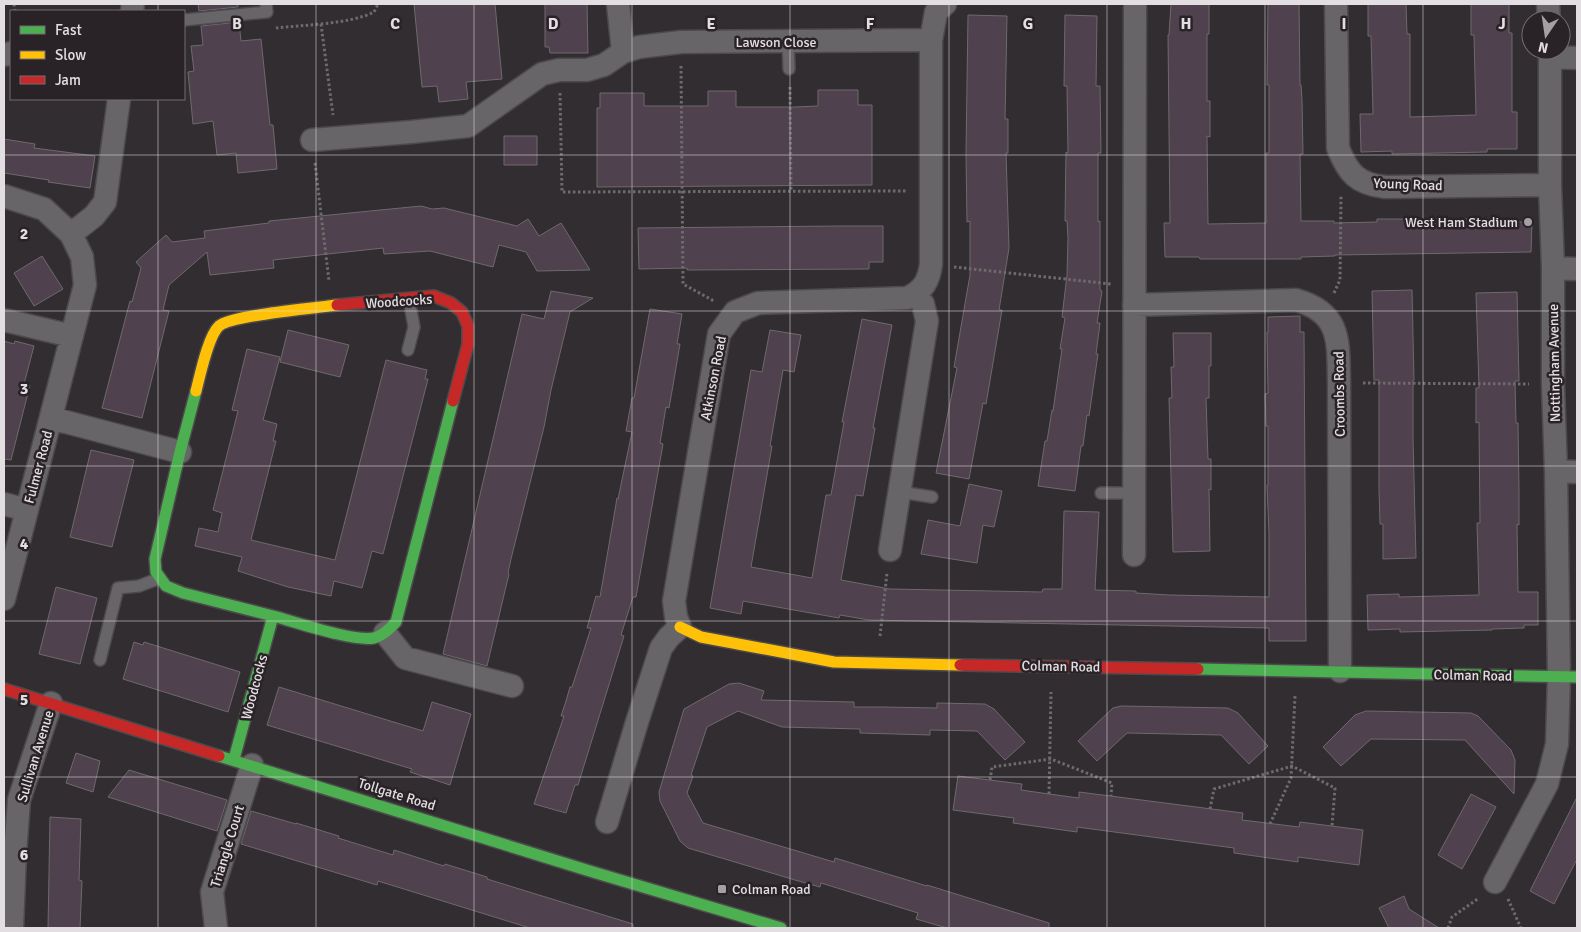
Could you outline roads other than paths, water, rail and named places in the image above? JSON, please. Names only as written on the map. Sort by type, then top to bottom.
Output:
[{"type":"street","points":[[618,4],[623,52]]},
{"type":"street","points":[[890,550],[927,321],[923,304],[916,294],[924,286],[929,276],[931,264],[931,40],[936,12],[944,4]]},
{"type":"street","points":[[1134,555],[1135,4]]},
{"type":"street","name":"Young Road","points":[[1336,4],[1338,148],[1344,164],[1358,180],[1372,186],[1550,184]]},
{"type":"street","name":"Lawson Close","points":[[312,140],[468,126],[542,74],[559,70],[587,70],[604,65],[623,52],[648,45],[681,42],[931,40]]},
{"type":"street","name":"Nottingham Avenue","points":[[1550,60],[1550,184],[1553,268],[1552,385],[1567,472],[1568,676]]},
{"type":"street","points":[[71,234],[94,216],[105,202],[119,100]]},
{"type":"street","name":"Fulmer Road","points":[[4,196],[44,209],[71,234],[82,257],[85,285],[4,599]]},
{"type":"street","points":[[1553,268],[1577,268]]},
{"type":"street","name":"Atkinson Road","points":[[680,628],[676,617],[674,601],[719,334],[735,312],[758,303],[907,298],[916,294]]},
{"type":"street","name":"Woodcocks","points":[[160,578],[156,572],[155,559],[180,452],[210,340],[220,326],[238,318],[331,306],[434,296],[447,300],[457,307],[466,318],[470,329],[468,344],[396,622],[385,633]]},
{"type":"street","name":"Croombs Road","points":[[1134,305],[1296,300],[1311,304],[1325,314],[1335,330],[1339,350],[1340,672]]},
{"type":"street","points":[[4,320],[72,336]]},
{"type":"street","points":[[51,418],[180,452]]},
{"type":"street","points":[[4,504],[27,510]]},
{"type":"street","points":[[160,578],[166,586],[183,593],[356,637],[372,639],[385,633],[405,658],[512,686]]},
{"type":"street","name":"Woodcocks","points":[[243,762],[273,616]]},
{"type":"street","points":[[607,822],[637,722],[662,648],[668,637],[680,628]]},
{"type":"street","name":"Colman Road","points":[[680,628],[701,637],[834,662],[1568,676]]},
{"type":"street","points":[[1495,882],[1547,784],[1557,744],[1568,676]]},
{"type":"street","name":"Tollgate Road","points":[[4,689],[782,928]]},
{"type":"street","name":"Sullivan Avenue","points":[[12,928],[14,854],[19,800],[51,704]]},
{"type":"street","name":"Triangle Court","points":[[216,928],[212,892],[243,762]]},
{"type":"lane","points":[[185,20],[267,12],[266,4]]},
{"type":"lane","points":[[788,41],[789,69]]},
{"type":"lane","points":[[408,299],[414,327],[408,350]]},
{"type":"lane","points":[[900,492],[932,497]]},
{"type":"lane","points":[[1101,493],[1134,493]]},
{"type":"lane","points":[[100,660],[118,588],[139,586],[160,578]]},
{"type":"place","name":"West Ham Stadium","points":[[1528,222]]},
{"type":"place","name":"Colman Road","points":[[722,889]]}]
